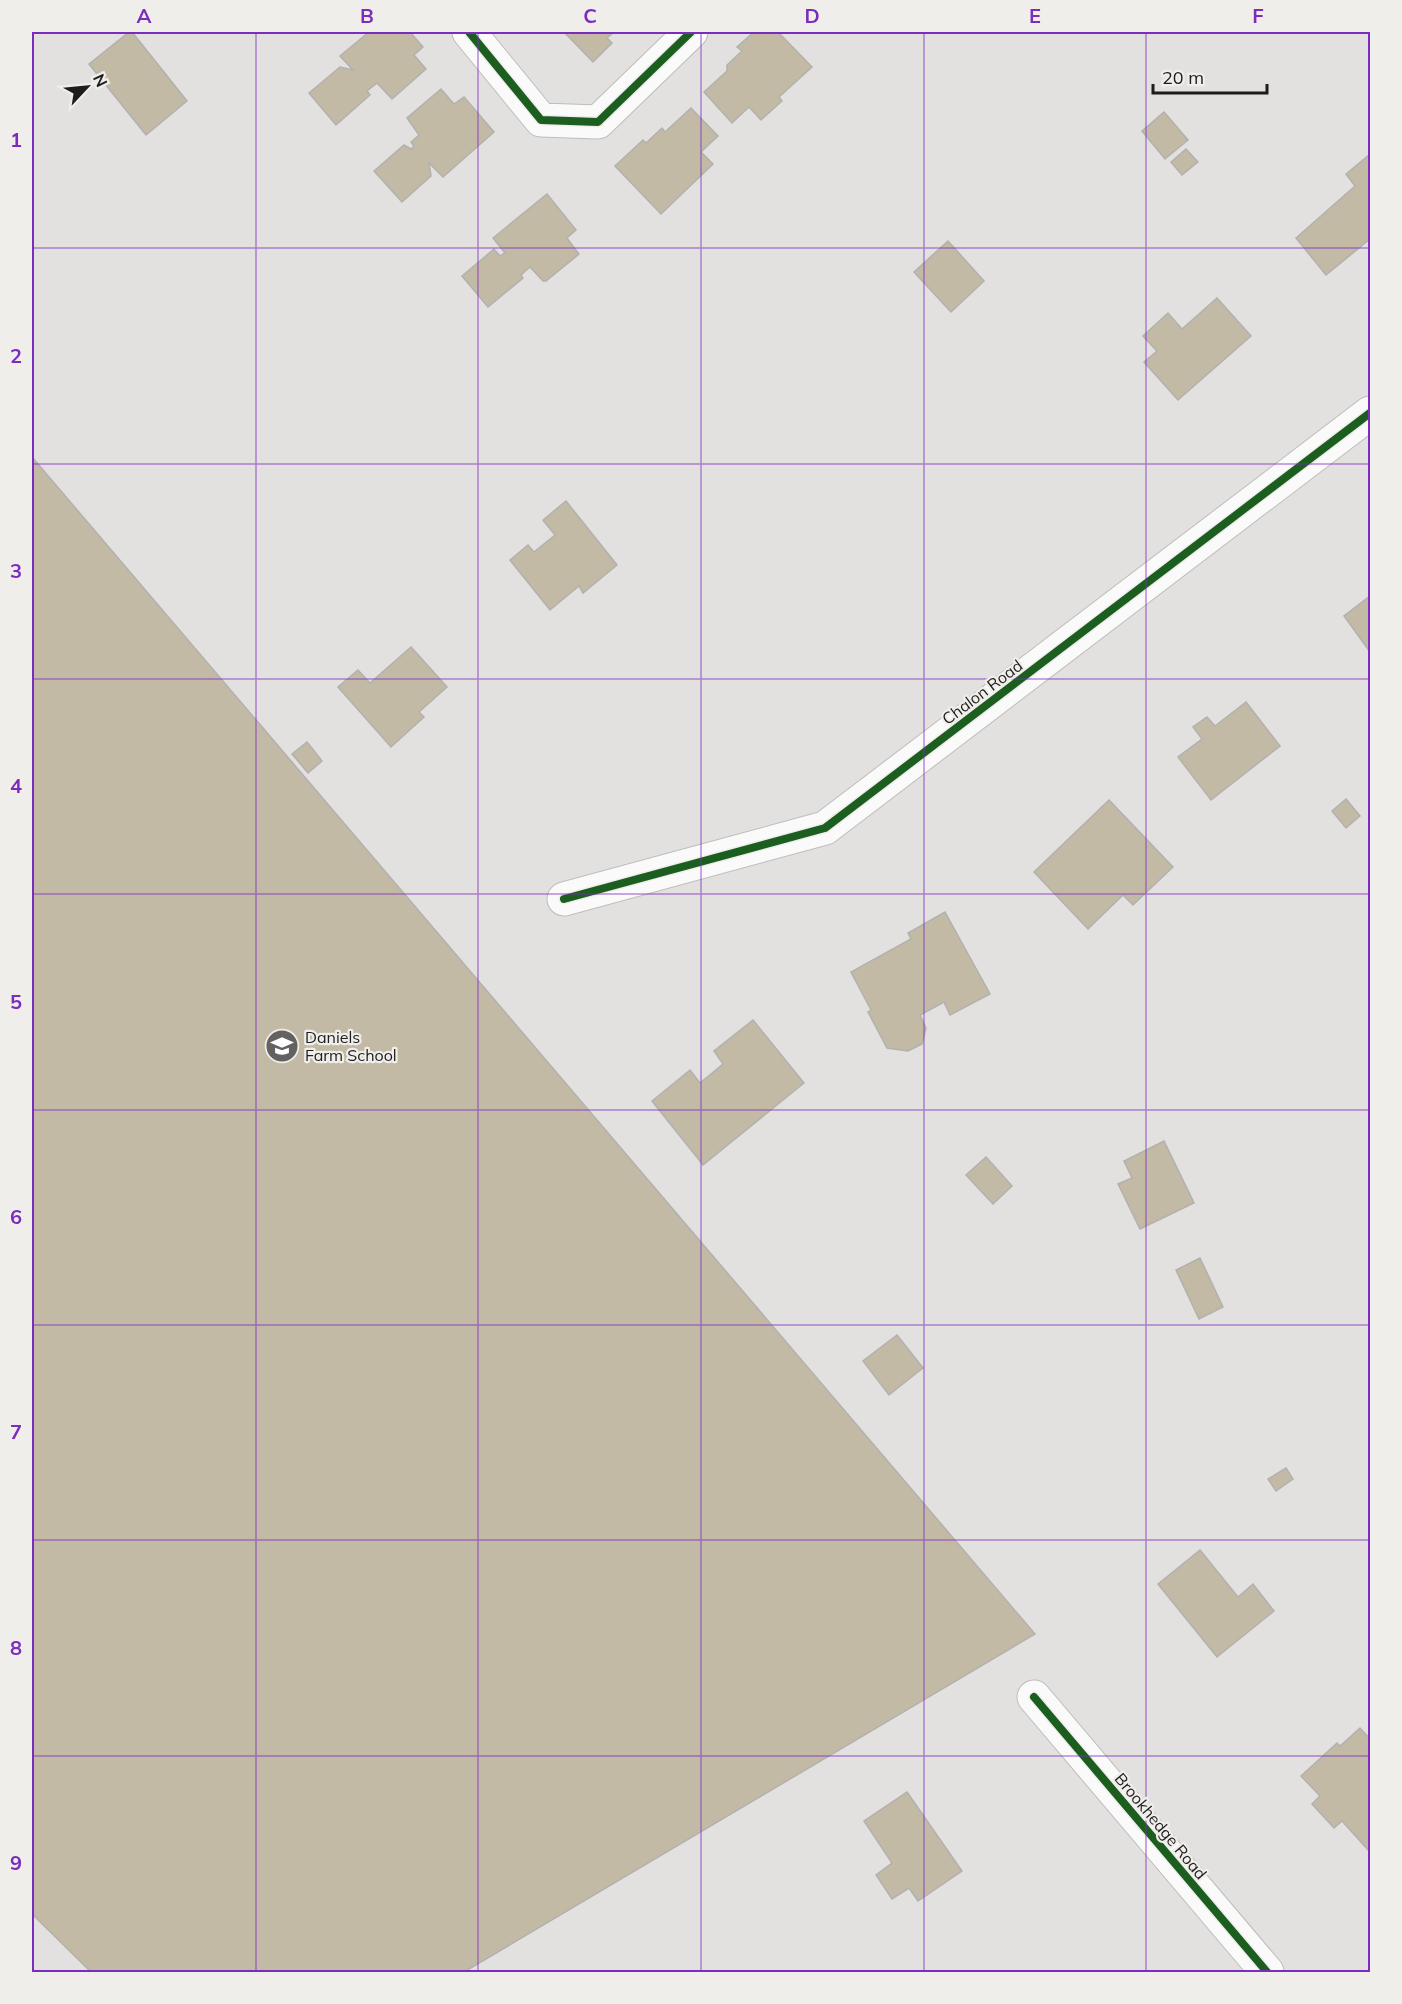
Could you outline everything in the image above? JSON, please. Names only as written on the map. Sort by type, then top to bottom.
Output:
[{"type":"street","points":[[469,32],[541,120],[598,122],[691,32]]},
{"type":"street","name":"Chalon Road","points":[[564,898],[825,828],[1371,413]]},
{"type":"street","name":"Brookhedge Road","points":[[1034,1697],[1267,1972]]},
{"type":"building","points":[[132,32],[187,101],[146,135],[89,64]]},
{"type":"building","points":[[369,32],[410,32],[423,47],[414,55],[426,69],[392,99],[377,83],[367,91],[370,95],[336,125],[309,93],[340,67],[353,70],[340,56]]},
{"type":"building","points":[[564,32],[614,32],[607,38],[612,43],[593,62]]},
{"type":"building","points":[[754,32],[778,32],[812,67],[779,97],[782,101],[761,120],[749,107],[732,123],[704,92],[727,71],[727,65],[742,51],[737,47]]},
{"type":"building","points":[[441,89],[454,104],[464,97],[494,132],[443,177],[429,163],[431,176],[402,202],[374,171],[404,145],[411,149],[414,146],[411,142],[419,135],[407,118]]},
{"type":"building","points":[[691,108],[718,136],[701,152],[713,164],[661,214],[615,166],[643,140],[646,143],[662,128],[665,132]]},
{"type":"building","points":[[1164,112],[1188,140],[1165,159],[1142,131]]},
{"type":"building","points":[[1186,149],[1198,162],[1182,175],[1171,162]]},
{"type":"building","points":[[1370,154],[1370,239],[1326,275],[1296,238],[1355,186],[1346,174]]},
{"type":"building","points":[[547,194],[576,230],[567,238],[579,254],[546,281],[543,281],[530,267],[521,275],[523,278],[488,307],[462,276],[494,249],[500,256],[505,253],[493,238]]},
{"type":"building","points":[[948,241],[984,281],[951,312],[914,272]]},
{"type":"building","points":[[1217,298],[1251,336],[1178,400],[1144,362],[1157,351],[1143,336],[1168,313],[1182,329]]},
{"type":"building","name":"Daniels Farm School","points":[[32,457],[1035,1634],[464,1972],[91,1972],[32,1914]]},
{"type":"building","points":[[566,501],[617,565],[583,593],[579,586],[550,610],[510,560],[528,545],[534,552],[555,535],[543,520]]},
{"type":"building","points":[[1370,596],[1370,652],[1344,616]]},
{"type":"building","points":[[411,647],[447,687],[419,712],[424,717],[391,747],[338,687],[358,670],[370,683]]},
{"type":"building","points":[[1246,702],[1280,746],[1211,800],[1178,757],[1202,739],[1193,727],[1207,717],[1215,726]]},
{"type":"building","points":[[307,742],[322,761],[308,773],[292,754]]},
{"type":"building","points":[[1346,799],[1360,816],[1346,828],[1332,811]]},
{"type":"building","points":[[1109,800],[1173,867],[1133,905],[1123,895],[1088,929],[1034,872]]},
{"type":"building","points":[[945,912],[990,994],[950,1015],[944,1002],[920,1015],[926,1028],[922,1044],[908,1051],[887,1048],[868,1012],[871,1010],[851,972],[911,939],[908,933]]},
{"type":"building","points":[[753,1020],[804,1083],[703,1165],[652,1101],[690,1070],[700,1083],[723,1064],[714,1051]]},
{"type":"building","points":[[1164,1141],[1194,1203],[1140,1229],[1118,1184],[1132,1178],[1124,1161]]},
{"type":"building","points":[[986,1157],[1012,1186],[993,1204],[966,1175]]},
{"type":"building","points":[[1200,1258],[1223,1307],[1199,1319],[1176,1270]]},
{"type":"building","points":[[897,1335],[923,1368],[889,1395],[863,1361]]},
{"type":"building","points":[[1286,1468],[1293,1479],[1276,1491],[1268,1479]]},
{"type":"building","points":[[1200,1550],[1238,1597],[1253,1584],[1274,1611],[1217,1657],[1158,1584]]},
{"type":"building","points":[[1360,1728],[1370,1739],[1370,1852],[1342,1821],[1334,1828],[1312,1804],[1320,1796],[1301,1776],[1337,1743],[1340,1746]]},
{"type":"building","points":[[907,1792],[962,1871],[918,1901],[909,1888],[892,1899],[876,1875],[892,1863],[864,1821]]},
{"type":"cycle path","points":[[469,32],[541,120],[598,122],[691,32]]},
{"type":"cycle path","points":[[564,899],[825,828],[1370,413]]},
{"type":"cycle path","points":[[1034,1697],[1267,1972]]},
{"type":"place","name":"Daniels Farm School","points":[[282,1046]]}]
